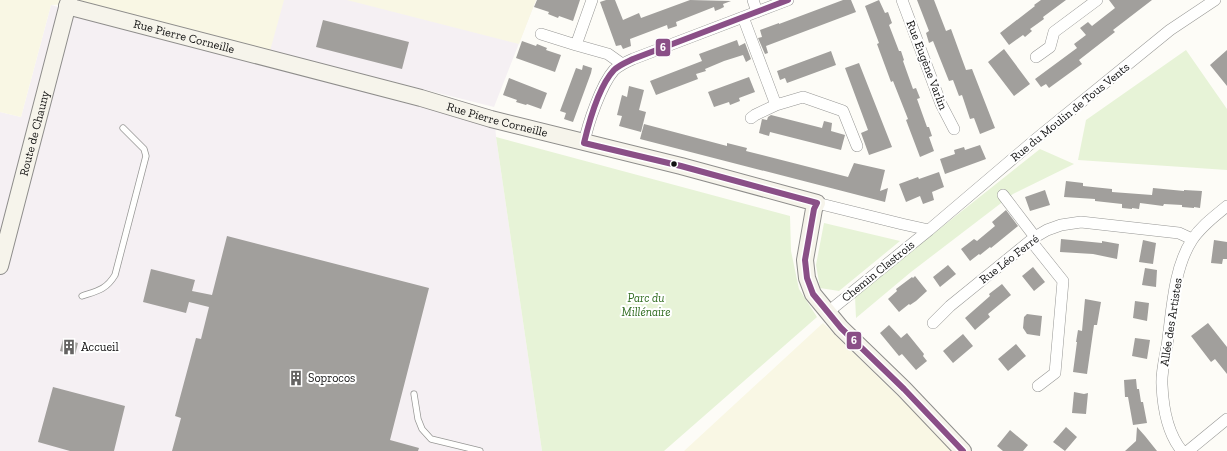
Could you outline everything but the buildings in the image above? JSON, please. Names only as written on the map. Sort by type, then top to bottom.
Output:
[{"type":"street","points":[[576,45],[592,0]]},
{"type":"street","points":[[753,0],[758,12]]},
{"type":"street","points":[[584,143],[594,110],[605,82],[622,64],[788,0]]},
{"type":"street","name":"Rue Eugène Varlin","points":[[902,0],[941,104],[954,129]]},
{"type":"street","points":[[1036,57],[1050,46],[1054,32],[1096,0]]},
{"type":"street","name":"Rue du Moulin de Tous Vents","points":[[929,230],[1036,139],[1170,30],[1215,0]]},
{"type":"street","name":"Rue Pierre Corneille","points":[[68,3],[421,98],[492,119],[675,165],[817,203],[929,230]]},
{"type":"street","name":"Route de Chauny","points":[[0,266],[68,3]]},
{"type":"street","points":[[743,17],[776,105]]},
{"type":"street","points":[[541,34],[608,54],[622,64]]},
{"type":"street","points":[[751,118],[776,105],[803,97],[843,111],[857,146]]},
{"type":"street","points":[[1003,195],[1063,282],[1055,373],[1038,386]]},
{"type":"street","points":[[817,203],[814,209],[805,260],[807,278],[813,294],[841,328],[904,389],[963,451]]},
{"type":"street","name":"Allée des Artistes","points":[[1182,451],[1170,434],[1165,414],[1162,384],[1176,287],[1184,256],[1192,239],[1209,221],[1227,206]]},
{"type":"street","name":"Rue Léo Ferré","points":[[933,323],[950,306],[1033,239],[1047,230],[1061,225],[1081,222],[1179,233],[1192,239]]},
{"type":"street","name":"Chemin Clastrois","points":[[828,312],[929,230]]},
{"type":"street","points":[[1188,451],[1227,419]]},
{"type":"lane","points":[[82,296],[102,290],[110,284],[116,275],[146,156],[144,149],[123,128]]},
{"type":"lane","points":[[414,394],[418,419],[422,429],[431,439],[480,451]]},
{"type":"shaded area","points":[[0,0],[284,0],[270,51],[85,3],[51,5],[21,117],[0,112]]},
{"type":"shaded area","points":[[85,0],[536,0],[494,107],[270,51]]},
{"type":"shaded area","points":[[347,0],[536,0],[519,44]]},
{"type":"shaded area","points":[[51,5],[495,123],[542,451],[0,451],[0,112],[21,117]]},
{"type":"shaded area","points":[[823,323],[954,451],[684,451]]},
{"type":"green space","points":[[1186,50],[1227,109],[1227,170],[1078,160],[1086,120]]},
{"type":"green space","name":"Parc du Millénaire","points":[[496,137],[790,216],[791,251],[799,289],[817,317],[664,451],[542,451]]},
{"type":"green space","points":[[1040,149],[1074,164],[1013,194],[911,272],[856,318],[855,296]]},
{"type":"green space","points":[[824,223],[900,241],[839,291],[820,288],[816,265]]},
{"type":"transit line","name":"6","points":[[584,143],[599,95],[609,77],[618,67],[633,59],[788,0]]},
{"type":"transit line","name":"6","points":[[584,143],[681,166],[817,203]]},
{"type":"transit line","name":"6","points":[[817,203],[814,209],[805,260],[807,278],[813,294],[841,328],[904,389],[963,451]]},
{"type":"place","name":"Accueil","points":[[69,347]]},
{"type":"place","name":"Soprocos","points":[[296,378]]}]
